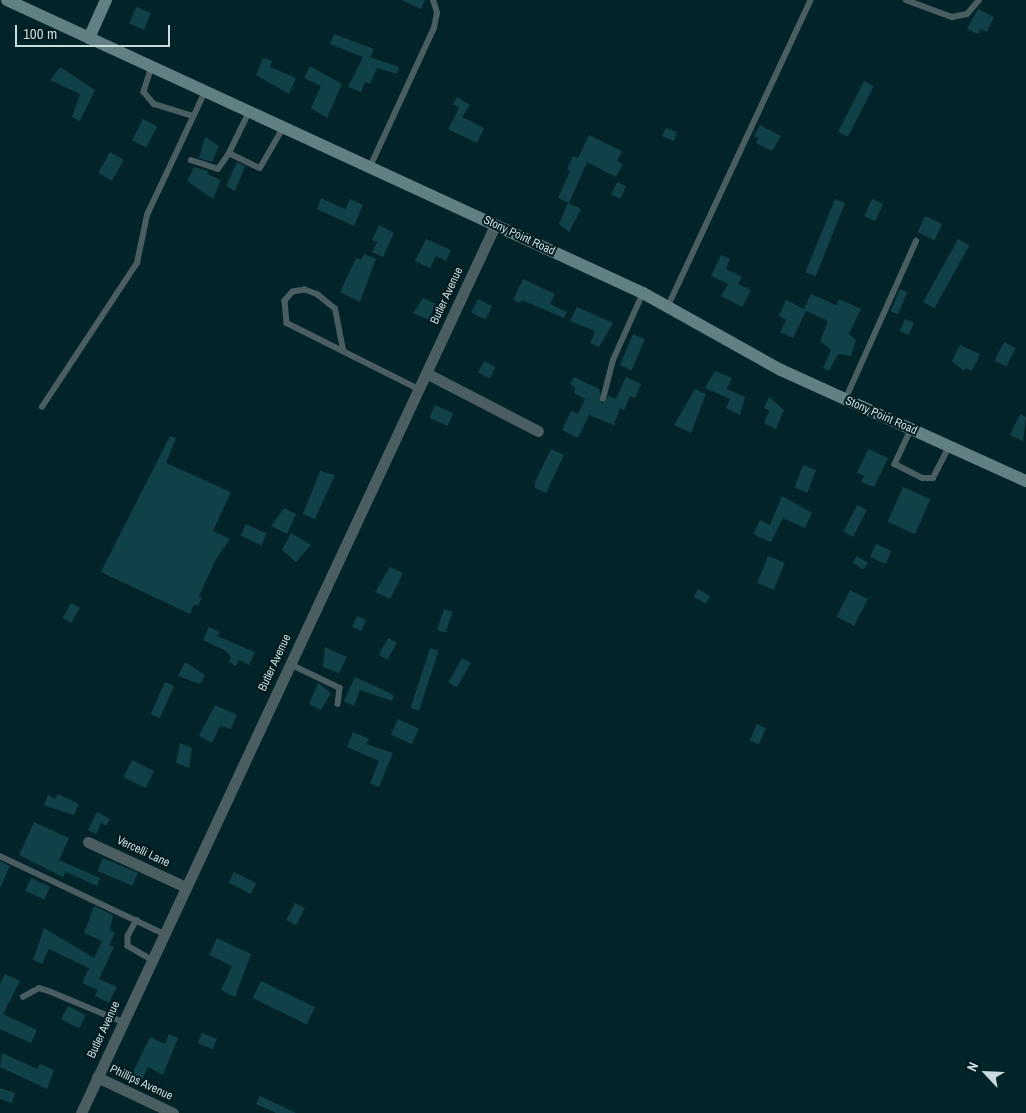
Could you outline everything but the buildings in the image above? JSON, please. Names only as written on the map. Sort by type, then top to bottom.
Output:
[{"type":"main road","name":"Stony Point Road","points":[[7,0],[643,293],[749,354],[911,430],[1026,481]]},
{"type":"main road","points":[[89,38],[106,0]]},
{"type":"street","name":"Butler Avenue","points":[[81,1113],[495,225]]},
{"type":"street","points":[[426,374],[538,431]]},
{"type":"street","name":"Vercelli Lane","points":[[88,842],[186,887]]},
{"type":"street","name":"Phillips Avenue","points":[[97,1077],[173,1113]]},
{"type":"lane","points":[[370,167],[434,28],[433,0]]},
{"type":"lane","points":[[668,306],[811,0]]},
{"type":"lane","points":[[906,0],[952,17],[967,14],[980,0]]},
{"type":"lane","points":[[152,67],[144,92],[154,104],[193,116]]},
{"type":"lane","points":[[42,407],[137,262],[147,215],[205,92]]},
{"type":"lane","points":[[191,160],[218,169],[229,153],[249,112]]},
{"type":"lane","points":[[229,153],[260,168],[283,128]]},
{"type":"lane","points":[[846,400],[916,240]]},
{"type":"lane","points":[[343,350],[335,309],[318,295],[305,290],[293,292],[285,301],[287,323],[419,389]]},
{"type":"lane","points":[[603,399],[613,360],[643,293]]},
{"type":"lane","points":[[911,430],[895,464],[923,478],[933,478],[949,447]]},
{"type":"lane","points":[[290,664],[340,688],[338,704]]},
{"type":"lane","points":[[0,856],[164,934]]},
{"type":"lane","points":[[137,920],[128,936],[128,946],[152,960]]},
{"type":"lane","points":[[23,997],[39,988],[49,990],[123,1022]]}]
